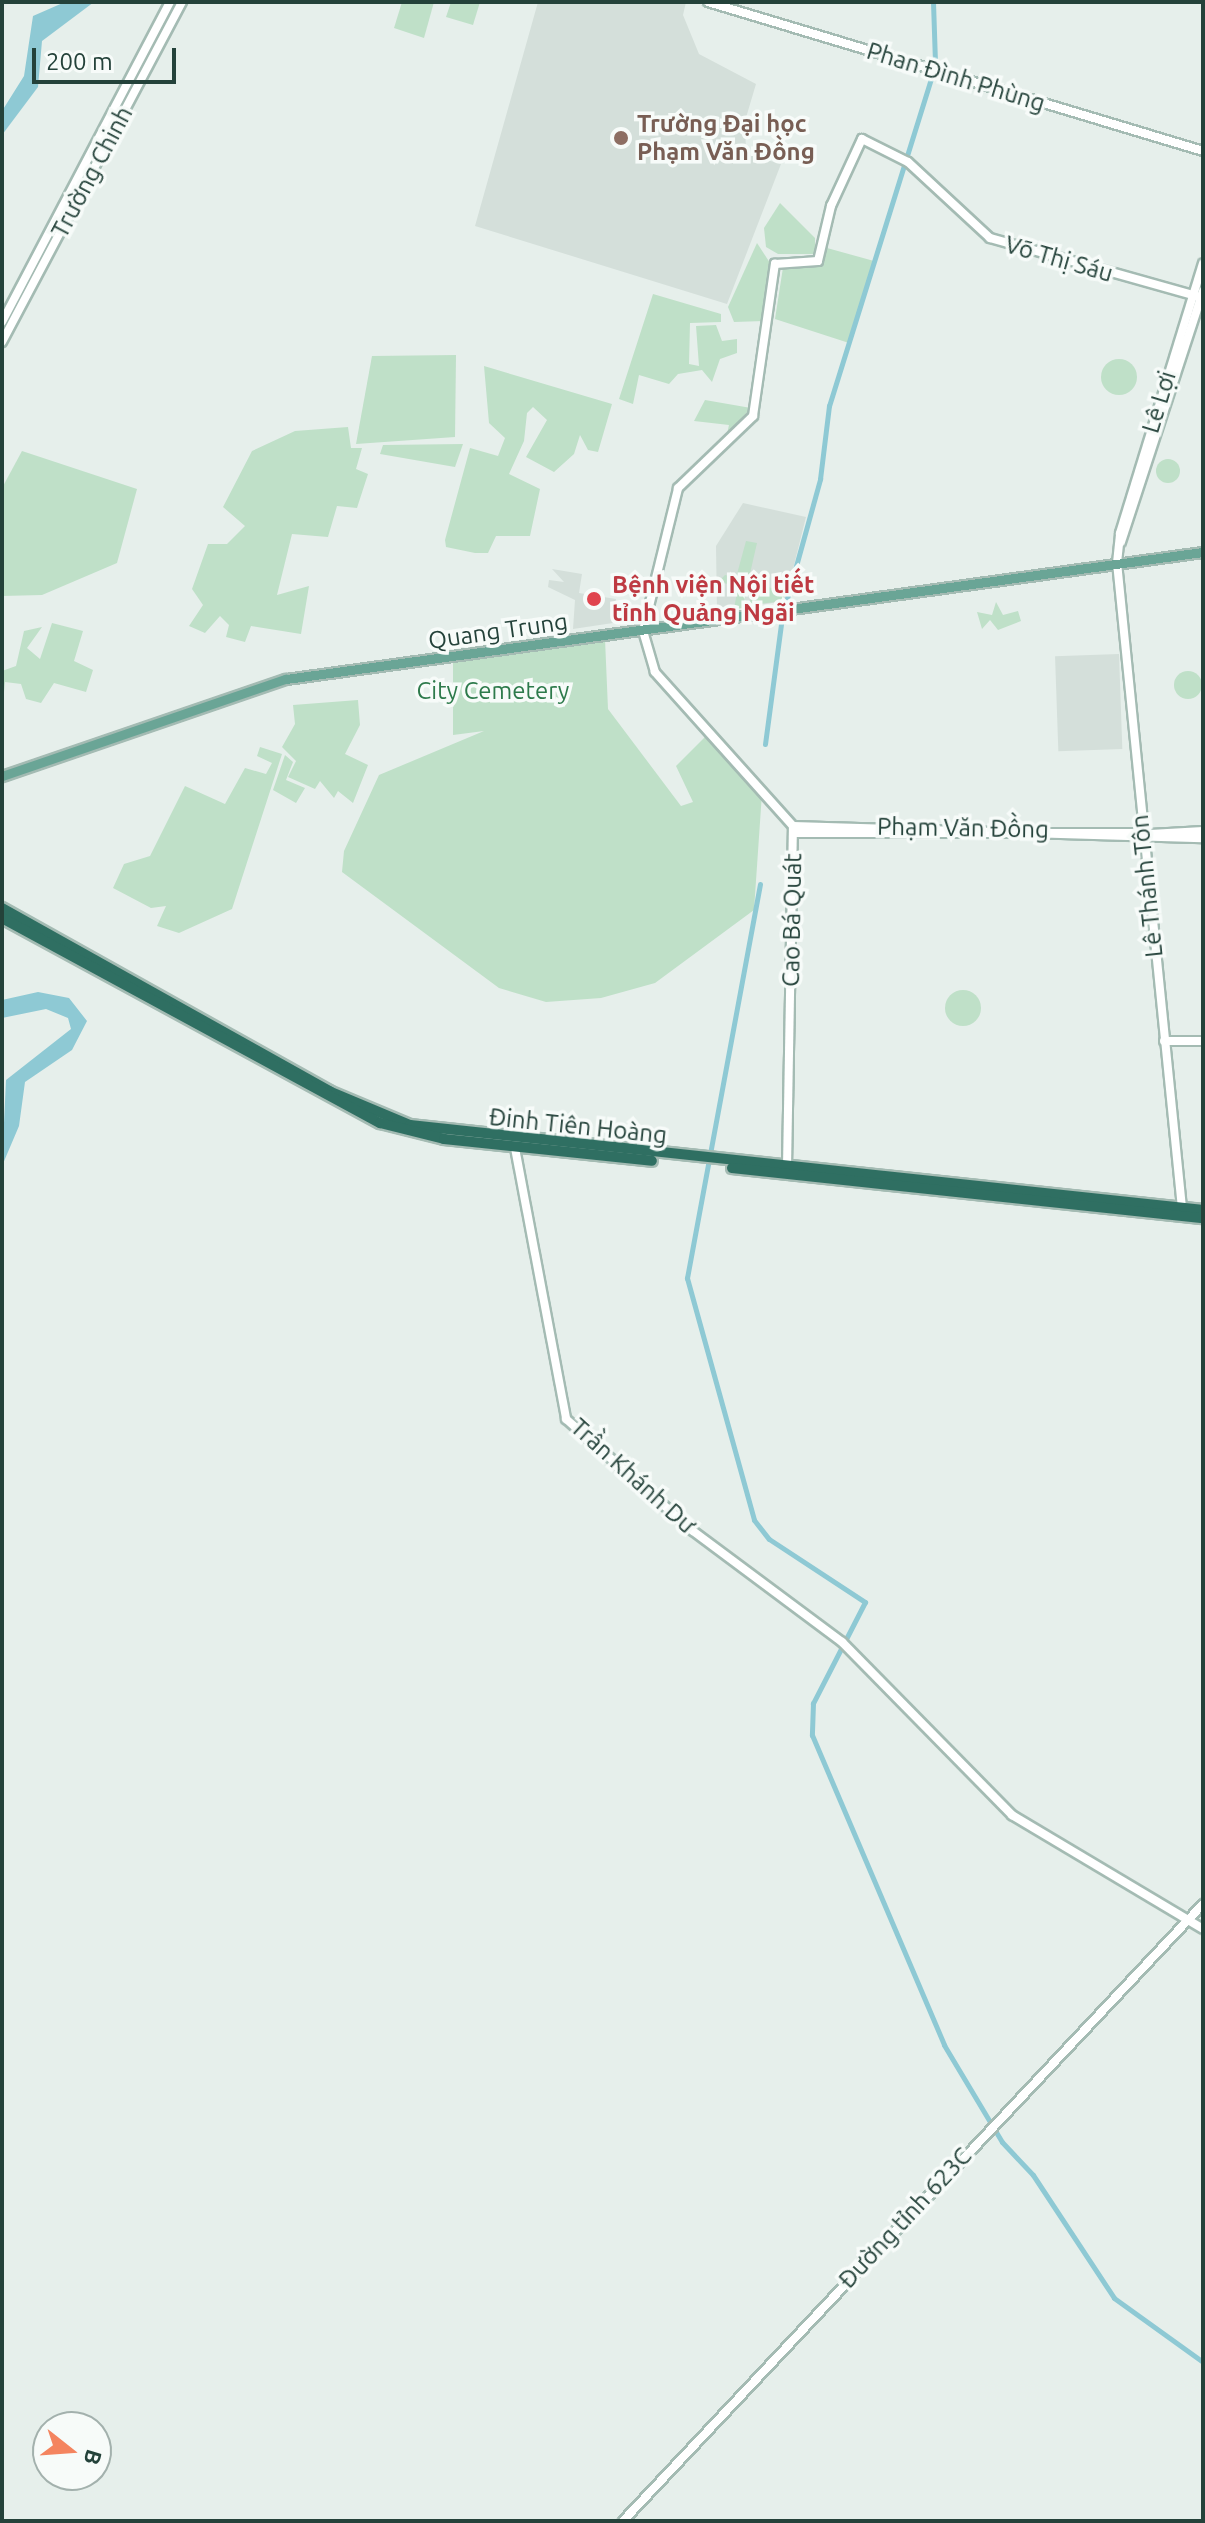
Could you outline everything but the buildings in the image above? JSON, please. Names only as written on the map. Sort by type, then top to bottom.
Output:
[{"type":"highway","name":"Đinh Tiên Hoàng","points":[[2,908],[384,1117],[515,1144]]},
{"type":"highway","name":"Đinh Tiên Hoàng","points":[[2,918],[351,1111],[408,1132],[699,1162],[787,1167],[949,1189]]},
{"type":"highway","name":"Đinh Tiên Hoàng","points":[[716,1163],[1184,1213],[1203,1218]]},
{"type":"highway","name":"Đinh Tiên Hoàng","points":[[1184,1213],[1203,1210]]},
{"type":"main road","name":"Quang Trung","points":[[2,776],[286,679],[1203,552]]},
{"type":"street","name":"Trường Chinh","points":[[2,342],[27,285],[170,2]]},
{"type":"street","name":"Trường Chinh","points":[[2,322],[27,285],[182,2]]},
{"type":"street","name":"Phan Đình Phùng","points":[[708,2],[1203,151]]},
{"type":"street","points":[[139,61],[148,67]]},
{"type":"street","name":"Võ Thị Sáu","points":[[643,631],[678,488],[753,416],[775,264],[818,261],[834,198],[862,139],[905,160],[990,238],[1200,295]]},
{"type":"street","name":"Lê Lợi","points":[[1117,563],[1141,477],[1200,295],[1203,264]]},
{"type":"street","name":"Lê Thánh Tôn","points":[[1117,563],[1141,834],[1184,1213]]},
{"type":"street","name":"Cao Bá Quát","points":[[643,631],[655,672],[793,830],[787,1167]]},
{"type":"street","name":"Phạm Văn Đồng","points":[[793,830],[1047,832],[1203,838]]},
{"type":"street","name":"Phạm Văn Đồng","points":[[1141,834],[1203,831]]},
{"type":"street","points":[[1164,1041],[1203,1041]]},
{"type":"street","name":"Trần Khánh Dư","points":[[515,1144],[566,1419],[693,1531],[845,1645],[1012,1815],[1062,1851],[1190,1918],[1203,1929]]},
{"type":"street","name":"Đường tỉnh 623C","points":[[623,2521],[1203,1904]]},
{"type":"shaded area","name":"Trường Đại học Phạm Văn Đồng","points":[[538,2],[686,2],[683,15],[699,54],[756,84],[745,121],[746,154],[781,164],[727,304],[475,226]]},
{"type":"shaded area","points":[[743,503],[806,517],[785,601],[717,611],[716,546]]},
{"type":"shaded area","name":"Bệnh viện Nội tiết tỉnh Quảng Ngãi","points":[[552,569],[582,574],[579,593],[616,599],[613,623],[573,629],[575,600],[548,587],[549,580],[564,582]]},
{"type":"shaded area","points":[[1119,654],[1122,749],[1058,751],[1055,656]]},
{"type":"green space","points":[[402,2],[434,2],[424,38],[394,28]]},
{"type":"green space","points":[[451,2],[480,2],[473,25],[446,17]]},
{"type":"green space","points":[[780,203],[815,238],[815,254],[778,254],[766,247],[764,228]]},
{"type":"green space","points":[[757,243],[772,266],[765,321],[734,322],[728,307]]},
{"type":"green space","points":[[827,248],[874,261],[849,343],[775,319],[784,261],[819,264]]},
{"type":"green space","points":[[653,294],[721,314],[721,322],[690,323],[689,364],[699,366],[696,326],[716,325],[722,341],[737,339],[737,353],[720,359],[712,382],[702,370],[678,374],[669,384],[639,375],[633,404],[619,399]]},
{"type":"green space","points":[[456,355],[455,437],[356,444],[372,356]]},
{"type":"green space","points":[[1119,359],[1132,364],[1137,377],[1132,390],[1119,395],[1106,390],[1101,377],[1106,364]]},
{"type":"green space","points":[[484,366],[612,404],[598,452],[588,450],[580,435],[574,454],[554,472],[526,457],[547,420],[533,407],[527,413],[524,441],[509,474],[540,489],[530,536],[496,536],[488,553],[475,553],[446,547],[445,540],[470,448],[498,456],[505,438],[489,423]]},
{"type":"green space","points":[[705,400],[751,408],[727,434],[729,425],[694,421]]},
{"type":"green space","points":[[348,427],[351,448],[362,448],[356,469],[368,474],[357,508],[337,506],[328,537],[292,534],[277,595],[309,586],[301,634],[251,626],[245,642],[226,637],[229,625],[220,616],[205,633],[189,626],[203,605],[192,589],[208,544],[227,544],[245,526],[223,507],[252,451],[295,431]]},
{"type":"green space","points":[[463,444],[455,467],[380,454],[383,445]]},
{"type":"green space","points":[[22,451],[137,489],[117,563],[42,595],[2,596],[2,488]]},
{"type":"green space","points":[[1168,459],[1179,466],[1180,471],[1173,482],[1168,483],[1157,476],[1156,471],[1163,460]]},
{"type":"green space","points":[[746,541],[757,543],[749,578],[737,574]]},
{"type":"green space","points":[[725,575],[749,580],[743,608],[734,609],[738,586],[718,582]]},
{"type":"green space","points":[[754,583],[782,591],[785,601],[749,605]]},
{"type":"green space","points":[[996,602],[1003,615],[1018,611],[1021,621],[998,630],[990,620],[982,629],[977,612],[992,615]]},
{"type":"green space","points":[[52,623],[83,631],[74,661],[93,670],[86,692],[54,683],[41,703],[26,699],[21,684],[5,682],[2,712],[2,671],[16,666],[24,631],[42,627],[27,648],[40,659]]},
{"type":"green space","name":"City Cemetery","points":[[605,639],[608,709],[681,806],[693,802],[676,766],[710,732],[762,793],[754,910],[655,983],[601,998],[546,1002],[499,988],[342,872],[344,851],[379,775],[484,731],[453,735],[453,658]]},
{"type":"green space","points":[[1188,671],[1198,675],[1202,685],[1198,695],[1188,699],[1178,695],[1174,685],[1178,675]]},
{"type":"green space","points":[[358,700],[360,725],[345,754],[368,765],[353,803],[338,791],[334,798],[320,781],[315,789],[288,777],[296,761],[282,747],[295,724],[293,705]]},
{"type":"green space","points":[[260,747],[282,754],[232,909],[179,933],[157,926],[166,906],[151,908],[113,888],[124,864],[150,856],[185,786],[225,804],[245,768],[266,774],[272,763],[257,756]]},
{"type":"green space","points":[[285,755],[293,762],[286,780],[305,788],[296,803],[273,790]]},
{"type":"green space","points":[[963,990],[976,995],[981,1008],[976,1021],[963,1026],[950,1021],[945,1008],[950,995]]},
{"type":"water","points":[[65,2],[94,2],[42,41],[38,87],[2,135],[2,111],[24,76],[33,16]]},
{"type":"water","points":[[38,992],[69,998],[87,1021],[72,1050],[25,1082],[19,1126],[2,1166],[6,1080],[71,1029],[68,1018],[46,1009],[2,1018],[2,1000]]},
{"type":"waterway","points":[[933,2],[935,62]]},
{"type":"waterway","points":[[786,602],[820,479],[829,406],[931,78]]},
{"type":"waterway","points":[[765,744],[782,617]]},
{"type":"waterway","points":[[760,884],[687,1278],[754,1520],[769,1539],[865,1602],[813,1703],[812,1735],[944,2045],[1002,2142],[1033,2175],[1114,2298],[1203,2362]]},
{"type":"place","name":"Trường Đại học Phạm Văn Đồng","points":[[621,138]]},
{"type":"place","name":"Bệnh viện Nội tiết tỉnh Quảng Ngãi","points":[[594,599]]}]
